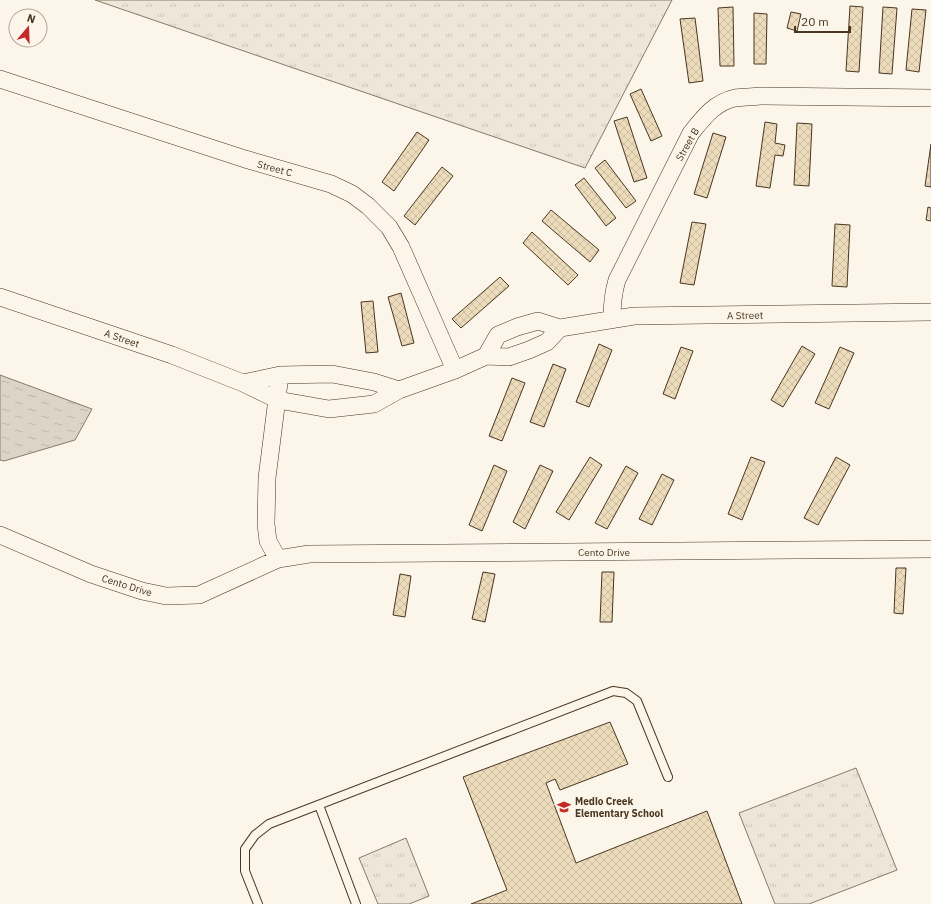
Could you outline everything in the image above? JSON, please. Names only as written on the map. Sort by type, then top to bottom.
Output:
[{"type":"street","name":"Street C","points":[[0,79],[245,160],[325,182],[352,194],[368,206],[389,227],[401,247],[455,370]]},
{"type":"street","name":"Street B","points":[[612,319],[613,292],[617,280],[691,133],[705,116],[717,105],[734,98],[760,96],[931,98]]},
{"type":"street","name":"A Street","points":[[0,297],[172,355],[243,383],[278,400],[329,409],[374,404],[399,390],[455,370],[486,356],[509,357],[529,350],[547,342],[560,328]]},
{"type":"street","name":"A Street","points":[[486,356],[498,336],[518,327],[538,321],[560,328],[634,316],[931,312]]},
{"type":"street","points":[[243,383],[280,375],[332,374],[374,382],[399,390]]},
{"type":"street","points":[[278,559],[268,541],[266,524],[267,478],[280,375]]},
{"type":"street","name":"Cento Drive","points":[[0,535],[91,574],[142,591],[166,596],[199,595],[278,559],[309,554],[931,549]]},
{"type":"lane","points":[[258,904],[245,871],[245,849],[255,835],[269,824],[613,691],[626,693],[637,701],[668,777]]},
{"type":"lane","points":[[319,805],[356,904]]},
{"type":"green space","points":[[95,0],[672,0],[585,168]]},
{"type":"green space","points":[[856,768],[897,870],[809,904],[775,904],[739,813]]},
{"type":"green space","points":[[406,838],[429,896],[409,904],[378,904],[359,858]]},
{"type":"water","points":[[0,375],[92,409],[75,440],[4,461],[0,460]]},
{"type":"building","points":[[850,6],[863,7],[859,72],[846,71]]},
{"type":"building","points":[[733,7],[734,66],[720,66],[718,8]]},
{"type":"building","points":[[883,7],[897,8],[892,74],[879,73]]},
{"type":"building","points":[[912,9],[926,10],[919,72],[906,70]]},
{"type":"building","points":[[791,12],[801,14],[797,31],[787,28]]},
{"type":"building","points":[[754,13],[767,14],[766,64],[754,64]]},
{"type":"building","points":[[695,18],[703,81],[689,83],[680,19]]},
{"type":"building","points":[[641,89],[662,136],[651,141],[630,94]]},
{"type":"building","points":[[627,117],[647,178],[634,182],[614,121]]},
{"type":"building","points":[[765,122],[777,124],[775,143],[785,145],[783,156],[775,155],[770,188],[756,186]]},
{"type":"building","points":[[797,123],[812,124],[809,186],[794,185]]},
{"type":"building","points":[[417,132],[429,140],[394,191],[382,182]]},
{"type":"building","points":[[713,133],[726,137],[707,198],[694,194]]},
{"type":"building","points":[[931,144],[931,187],[925,186]]},
{"type":"building","points":[[605,160],[636,201],[626,208],[595,168]]},
{"type":"building","points":[[442,167],[453,176],[415,225],[404,216]]},
{"type":"building","points":[[584,178],[616,218],[606,226],[575,185]]},
{"type":"building","points":[[928,207],[931,208],[931,221],[926,220]]},
{"type":"building","points":[[551,210],[599,250],[590,262],[542,221]]},
{"type":"building","points":[[692,222],[706,224],[694,285],[680,283]]},
{"type":"building","points":[[835,224],[850,225],[847,287],[832,286]]},
{"type":"building","points":[[532,232],[578,275],[568,285],[523,243]]},
{"type":"building","points":[[500,277],[509,286],[461,328],[452,319]]},
{"type":"building","points":[[401,293],[414,343],[402,346],[388,297]]},
{"type":"building","points":[[373,301],[378,352],[366,353],[361,302]]},
{"type":"building","points":[[599,344],[612,350],[589,407],[576,402]]},
{"type":"building","points":[[802,346],[815,354],[783,407],[771,400]]},
{"type":"building","points":[[681,347],[693,351],[675,399],[663,394]]},
{"type":"building","points":[[840,347],[854,353],[829,409],[815,403]]},
{"type":"building","points":[[553,364],[566,369],[544,427],[530,422]]},
{"type":"building","points":[[512,378],[525,383],[502,441],[489,436]]},
{"type":"building","points":[[590,457],[602,465],[569,520],[556,512]]},
{"type":"building","points":[[751,457],[765,462],[742,520],[728,514]]},
{"type":"building","points":[[836,457],[850,465],[818,525],[804,518]]},
{"type":"building","points":[[494,465],[507,471],[482,531],[469,525]]},
{"type":"building","points":[[540,465],[553,471],[525,529],[513,522]]},
{"type":"building","points":[[626,466],[638,473],[607,529],[595,523]]},
{"type":"building","points":[[662,474],[674,480],[652,525],[639,519]]},
{"type":"building","points":[[896,568],[906,568],[903,614],[894,613]]},
{"type":"building","points":[[483,572],[495,574],[485,622],[472,619]]},
{"type":"building","points":[[602,572],[614,572],[612,622],[600,622]]},
{"type":"building","points":[[400,574],[411,576],[405,617],[393,615]]},
{"type":"building","points":[[610,722],[628,764],[560,790],[555,779],[546,783],[576,863],[707,811],[742,904],[471,904],[507,890],[463,777]]},
{"type":"place","name":"Medio Creek Elementary School","points":[[564,807]]}]
